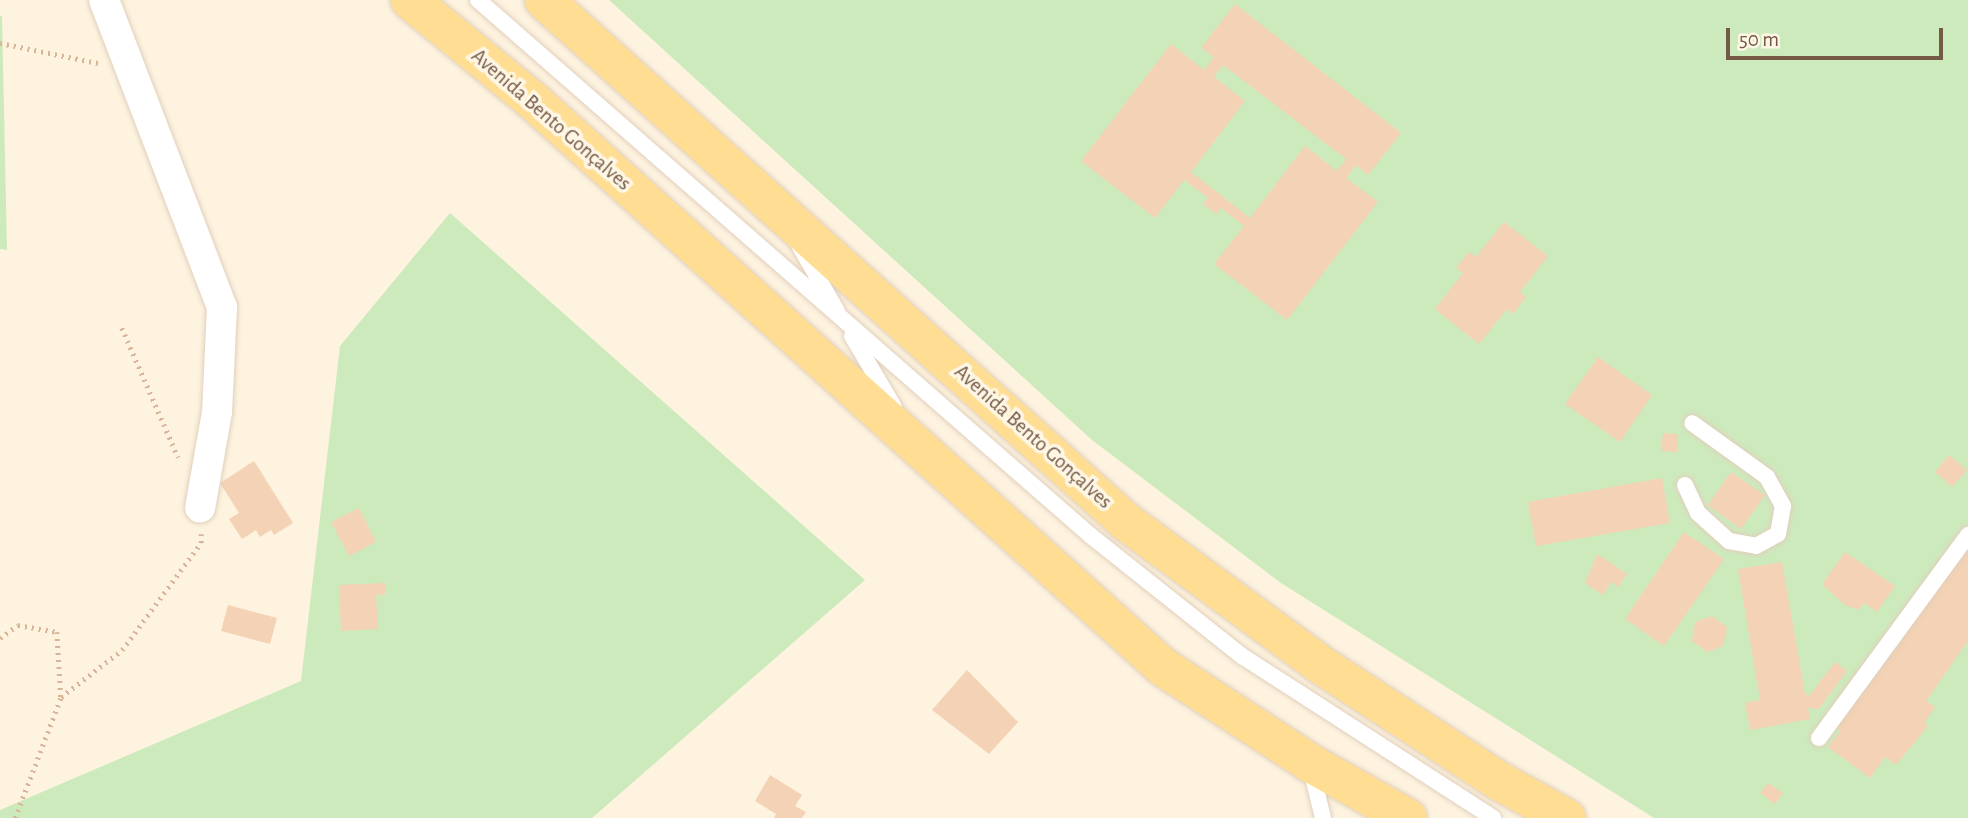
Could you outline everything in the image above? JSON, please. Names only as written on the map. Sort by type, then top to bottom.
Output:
[{"type":"main road","name":"Avenida Bento Gonçalves","points":[[410,0],[531,99],[1163,667],[1310,763],[1408,818]]},
{"type":"main road","name":"Avenida Bento Gonçalves","points":[[544,0],[772,201],[1125,521],[1321,665],[1499,781],[1566,818]]},
{"type":"street","points":[[104,0],[222,307],[217,412],[200,508]]},
{"type":"lane","points":[[478,0],[845,324],[1091,536],[1242,656],[1493,818]]},
{"type":"lane","points":[[772,201],[918,448]]},
{"type":"lane","points":[[1685,485],[1698,513],[1729,541],[1756,546],[1778,534],[1783,506],[1767,477],[1692,423]]},
{"type":"lane","points":[[1819,738],[1968,536]]},
{"type":"lane","points":[[1310,763],[1323,818]]},
{"type":"path","points":[[0,43],[133,70]]},
{"type":"path","points":[[122,328],[180,460]]},
{"type":"path","points":[[61,697],[130,639],[201,543],[200,508]]},
{"type":"path","points":[[0,638],[18,625],[57,632],[61,697],[15,818]]},
{"type":"green space","points":[[609,0],[1968,0],[1968,818],[1654,818],[1281,583],[1092,440]]},
{"type":"green space","points":[[0,15],[2,17],[7,250],[0,249]]},
{"type":"green space","points":[[450,213],[865,580],[592,818],[0,818],[0,810],[301,681],[340,346]]},
{"type":"building","points":[[1235,4],[1401,133],[1368,175],[1356,165],[1346,178],[1378,202],[1287,320],[1214,264],[1244,226],[1221,208],[1216,214],[1203,204],[1208,198],[1184,180],[1155,218],[1081,161],[1171,44],[1204,70],[1214,57],[1201,48]],"holes":[[[1223,65],[1346,159],[1337,171],[1305,146],[1250,218],[1191,172],[1245,101],[1214,77]]]},
{"type":"building","points":[[1504,222],[1548,256],[1520,292],[1526,297],[1513,314],[1507,309],[1479,344],[1435,309],[1463,273],[1456,268],[1469,252],[1476,257]]},
{"type":"building","points":[[1598,357],[1652,395],[1620,442],[1565,404]]},
{"type":"building","points":[[1663,433],[1678,434],[1677,452],[1661,451]]},
{"type":"building","points":[[1949,455],[1967,470],[1952,487],[1935,472]]},
{"type":"building","points":[[254,461],[293,523],[274,535],[271,530],[260,537],[256,530],[242,539],[229,519],[239,513],[220,483]]},
{"type":"building","points":[[1731,472],[1765,495],[1741,529],[1708,505]]},
{"type":"building","points":[[1662,478],[1670,523],[1536,546],[1528,502]]},
{"type":"building","points":[[359,508],[376,542],[349,556],[331,522]]},
{"type":"building","points":[[1684,532],[1724,559],[1664,646],[1625,619]]},
{"type":"building","points":[[1968,544],[1968,641],[1926,701],[1935,707],[1924,723],[1928,726],[1896,765],[1885,757],[1870,778],[1828,747],[1841,730],[1836,727]]},
{"type":"building","points":[[1845,552],[1895,586],[1877,612],[1864,603],[1859,610],[1845,605],[1822,584]]},
{"type":"building","points":[[1597,554],[1627,574],[1618,587],[1611,582],[1603,595],[1585,583]]},
{"type":"building","points":[[1782,562],[1805,694],[1809,696],[1835,662],[1847,671],[1819,709],[1808,708],[1810,719],[1750,730],[1745,703],[1760,700],[1738,569]]},
{"type":"building","points":[[385,583],[385,595],[376,595],[378,629],[341,631],[339,585]]},
{"type":"building","points":[[228,605],[277,618],[270,644],[221,631]]},
{"type":"building","points":[[1712,616],[1727,627],[1723,646],[1707,652],[1692,641],[1695,622]]},
{"type":"building","points":[[967,670],[1018,722],[989,754],[932,710]]},
{"type":"building","points":[[770,775],[802,795],[795,806],[806,812],[802,818],[774,818],[776,814],[755,801]]},
{"type":"building","points":[[1768,783],[1783,793],[1775,804],[1760,793]]}]
